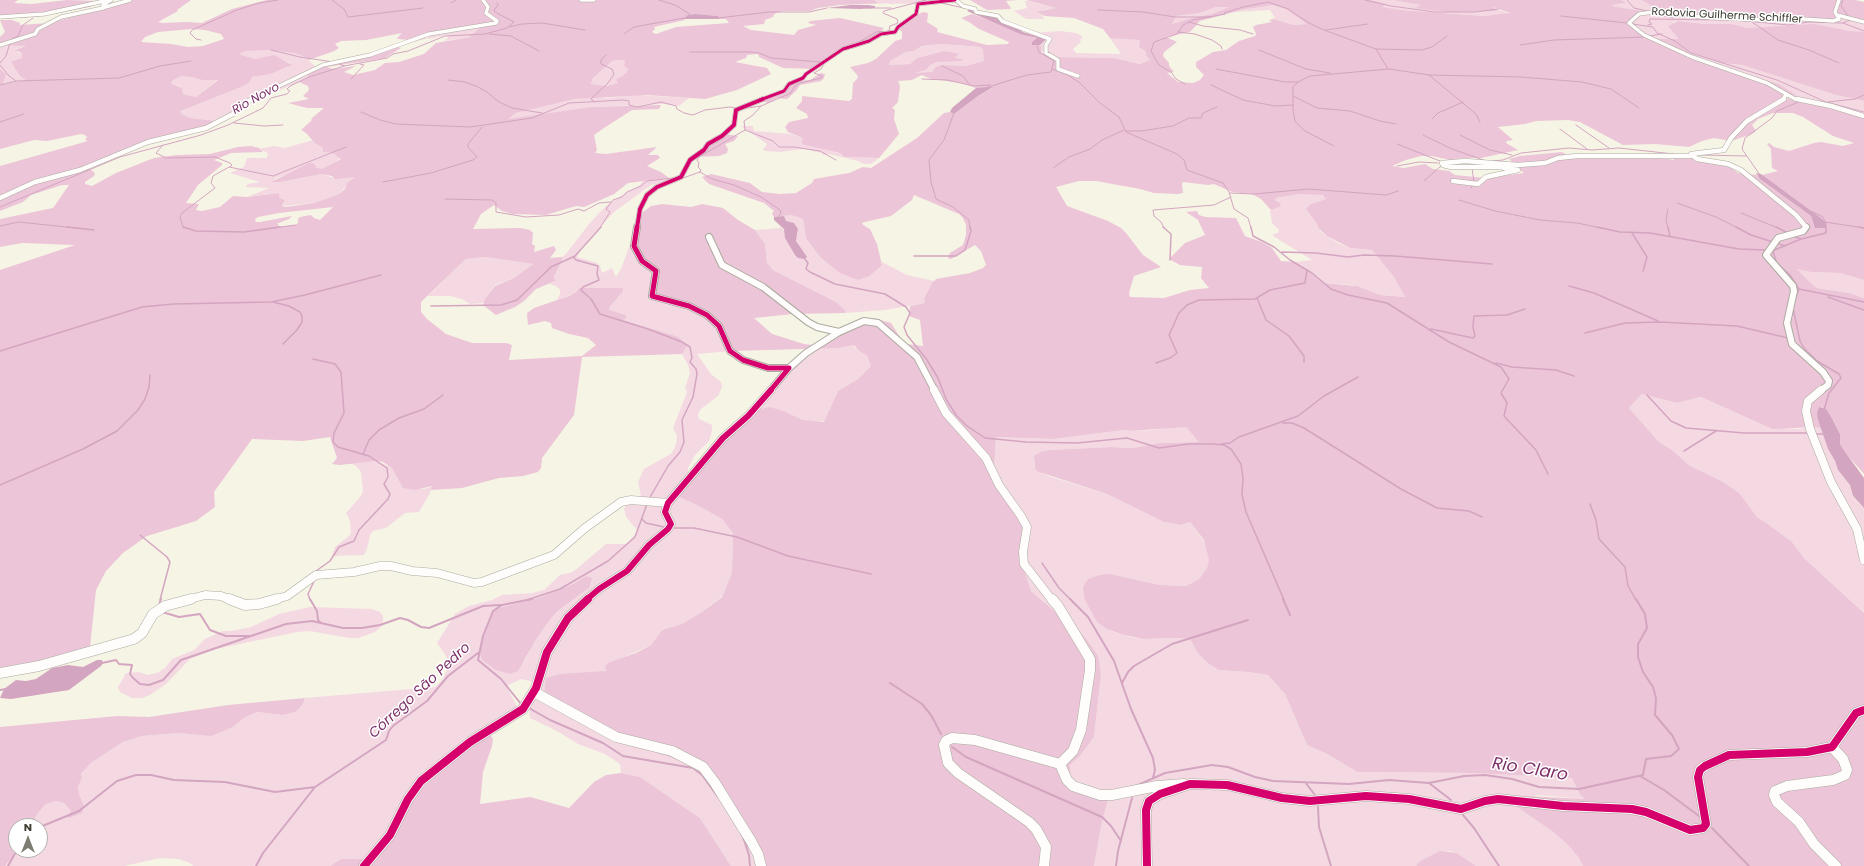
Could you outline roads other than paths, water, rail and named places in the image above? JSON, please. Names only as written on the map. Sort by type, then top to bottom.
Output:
[{"type":"street","points":[[102,8],[110,0]]},
{"type":"street","points":[[0,16],[44,14],[110,0]]},
{"type":"street","points":[[0,45],[35,34],[38,29],[61,17],[130,0]]},
{"type":"street","points":[[0,198],[35,182],[80,170],[148,142],[202,130],[228,117],[248,102],[273,88],[323,65],[370,55],[429,34],[494,24],[497,21],[486,13],[488,7],[483,0]]},
{"type":"street","points":[[581,0],[594,0]]},
{"type":"street","points":[[789,368],[768,368],[742,360],[730,351],[719,326],[707,315],[689,306],[652,296],[656,271],[642,261],[634,246],[640,209],[653,189],[679,179],[690,160],[704,150],[708,144],[728,131],[735,123],[734,115],[736,110],[784,91],[789,84],[803,78],[806,74],[843,49],[869,41],[881,34],[895,32],[898,27],[916,14],[918,4],[955,0],[963,6],[974,8],[976,12],[997,16],[1002,21],[1050,40],[1046,45],[1046,53],[1058,60],[1058,69],[1078,76]]},
{"type":"street","points":[[1839,0],[1835,12],[1836,15],[1864,22]]},
{"type":"street","name":"Rodovia Guilherme Schiffler","points":[[1836,15],[1838,20],[1828,21],[1788,18],[1763,20],[1701,17],[1651,12],[1637,15],[1629,22],[1630,25],[1654,40],[1692,57],[1767,83],[1798,100],[1835,107],[1864,116]]},
{"type":"street","points":[[1691,156],[1693,153],[1724,150],[1731,138],[1747,121],[1762,111],[1784,100],[1786,94]]},
{"type":"street","points":[[1453,181],[1478,184],[1486,177],[1518,170],[1500,167],[1451,167],[1445,166],[1442,163],[1465,161],[1518,165],[1577,156],[1691,156],[1698,159],[1728,164],[1741,170],[1796,215],[1806,227],[1803,231],[1778,238],[1766,255],[1793,286],[1794,291],[1788,323],[1792,344],[1823,372],[1828,381],[1828,385],[1808,400],[1806,411],[1810,429],[1831,482],[1857,529],[1864,560]]},
{"type":"street","points":[[709,237],[722,265],[763,287],[808,322],[817,327],[839,332]]},
{"type":"street","points":[[364,866],[390,835],[408,799],[421,782],[481,734],[517,714],[523,709],[534,692],[546,652],[568,618],[599,589],[627,571],[649,545],[670,526],[670,521],[665,512],[668,503],[723,438],[748,416],[785,376],[789,368],[806,353],[839,332],[861,321],[875,321],[917,357],[946,413],[986,458],[999,485],[1024,520],[1027,532],[1023,552],[1024,564],[1039,585],[1058,606],[1090,659],[1090,670],[1081,730],[1073,751],[1060,764]]},
{"type":"street","points":[[0,673],[39,666],[134,639],[142,633],[148,621],[159,610],[171,604],[194,597],[215,595],[244,605],[259,604],[288,596],[308,579],[316,575],[354,572],[380,566],[392,566],[412,572],[437,573],[474,583],[482,582],[540,562],[554,554],[585,528],[621,502],[631,500],[668,503]]},
{"type":"street","points":[[534,692],[616,737],[683,755],[703,767],[715,783],[751,841],[758,854],[760,866]]},
{"type":"street","points":[[1060,764],[1063,773],[1072,786],[1100,795],[1112,795],[1157,786],[1190,784],[1227,785],[1282,798],[1310,801],[1366,796],[1409,799],[1461,809],[1486,801],[1498,799],[1564,806],[1632,809],[1646,812],[1690,830],[1698,830],[1704,828],[1706,824],[1698,777],[1700,770],[1712,761],[1729,755],[1807,752],[1832,747],[1856,713],[1864,710]]},
{"type":"street","points":[[1044,866],[1046,847],[1036,830],[1029,822],[958,773],[948,763],[944,745],[946,741],[952,738],[975,740],[1060,764]]},
{"type":"street","points":[[1832,747],[1843,759],[1847,770],[1845,775],[1833,780],[1787,786],[1775,791],[1774,795],[1777,802],[1799,822],[1814,844],[1836,866]]},
{"type":"street","points":[[1147,866],[1146,810],[1149,801],[1160,794],[1190,784]]},
{"type":"waterway","points":[[201,40],[196,39],[190,33],[192,30],[237,10],[259,3],[278,0]]},
{"type":"waterway","points":[[332,0],[344,9],[348,17],[423,8]]},
{"type":"waterway","points":[[451,3],[456,0]]},
{"type":"waterway","points":[[659,0],[675,5],[691,15]]},
{"type":"waterway","name":"Córrego São Pedro","points":[[859,42],[876,32],[889,31],[890,26],[898,23],[897,19],[883,13],[884,11],[926,0]]},
{"type":"waterway","points":[[1365,0],[1391,6],[1435,12],[1475,12],[1498,9]]},
{"type":"waterway","points":[[1627,0],[1634,8],[1647,11]]},
{"type":"waterway","points":[[1843,0],[1841,6],[1849,17]]},
{"type":"waterway","points":[[1209,17],[1225,14],[1224,13],[1243,7],[1268,2],[1288,9],[1309,23],[1324,30],[1376,49]]},
{"type":"waterway","name":"Rio Novo","points":[[344,66],[387,58],[393,54],[408,51],[445,36],[485,34],[507,28],[514,22],[495,12],[494,10],[498,5],[497,3]]},
{"type":"waterway","points":[[941,3],[964,8]]},
{"type":"waterway","points":[[61,12],[91,6]]},
{"type":"waterway","points":[[718,18],[769,12],[809,12],[827,8]]},
{"type":"waterway","points":[[867,8],[891,8]]},
{"type":"waterway","points":[[1098,10],[1143,12],[1175,17],[1209,17]]},
{"type":"waterway","points":[[1656,14],[1673,18]]},
{"type":"waterway","points":[[6,18],[38,16]]},
{"type":"waterway","points":[[1561,16],[1627,23]]},
{"type":"waterway","points":[[1189,22],[1209,17]]},
{"type":"waterway","points":[[10,40],[18,36],[23,25],[33,18]]},
{"type":"waterway","points":[[624,34],[634,27],[684,18]]},
{"type":"waterway","points":[[1648,25],[1652,24],[1649,22],[1650,19],[1722,20]]},
{"type":"waterway","points":[[1736,20],[1788,25],[1809,22],[1843,23]]},
{"type":"waterway","points":[[1843,23],[1850,20]]},
{"type":"waterway","points":[[1178,32],[1183,25],[1189,22]]},
{"type":"waterway","points":[[1189,22],[1203,26],[1240,30],[1253,34]]},
{"type":"waterway","points":[[1752,22],[1778,40],[1809,50],[1839,63]]},
{"type":"waterway","points":[[509,27],[522,24],[542,23],[585,30]]},
{"type":"waterway","points":[[1843,23],[1864,31]]},
{"type":"waterway","points":[[1326,30],[1368,24]]},
{"type":"waterway","points":[[1632,24],[1653,27],[1657,33],[1660,34]]},
{"type":"waterway","points":[[1178,32],[1195,34],[1212,40],[1221,46],[1222,49]]},
{"type":"waterway","points":[[1178,32],[1177,34],[1154,42],[1151,51],[1159,65],[1171,72],[1176,79],[1185,84]]},
{"type":"waterway","points":[[489,34],[511,36],[539,51]]},
{"type":"waterway","points":[[1650,36],[1660,34]]},
{"type":"waterway","points":[[1660,34],[1675,41],[1691,53],[1777,80],[1826,102],[1864,112]]},
{"type":"waterway","points":[[1376,49],[1422,50],[1432,47],[1447,36]]},
{"type":"waterway","points":[[1520,45],[1554,40],[1646,37]]},
{"type":"waterway","points":[[0,63],[6,56],[10,43]]},
{"type":"waterway","points":[[985,88],[1027,75],[1051,72],[1054,61],[1039,52],[1037,46]]},
{"type":"waterway","points":[[1376,49],[1388,69]]},
{"type":"waterway","points":[[271,50],[300,57],[333,62]]},
{"type":"waterway","points":[[1259,50],[1306,69],[1330,73]]},
{"type":"waterway","points":[[690,52],[751,52],[759,53],[771,58],[821,62]]},
{"type":"waterway","points":[[594,102],[591,99],[608,83],[614,74],[612,69],[601,64],[601,60],[606,55]]},
{"type":"waterway","points":[[16,81],[119,78],[160,66],[191,61]]},
{"type":"waterway","name":"Rio Novo","points":[[337,63],[344,66]]},
{"type":"waterway","points":[[351,79],[364,65],[360,64]]},
{"type":"waterway","name":"Córrego São Pedro","points":[[761,106],[791,93],[794,87],[800,83],[821,78],[822,76],[814,73],[821,69],[824,64]]},
{"type":"waterway","points":[[0,65],[9,76],[16,81]]},
{"type":"waterway","name":"Rio Novo","points":[[163,145],[201,135],[228,125],[263,108],[271,98],[287,94],[290,91],[287,89],[290,86],[309,77],[344,66]]},
{"type":"waterway","points":[[942,66],[963,76],[969,84]]},
{"type":"waterway","points":[[1052,69],[1068,75],[1080,83],[1100,103],[1119,117],[1126,132],[1177,154],[1184,160],[1187,170],[1223,183],[1231,197]]},
{"type":"waterway","points":[[1216,69],[1285,82],[1298,82]]},
{"type":"waterway","points":[[1298,82],[1310,76],[1389,69],[1429,75]]},
{"type":"waterway","points":[[1429,75],[1521,77],[1582,82],[1611,89],[1639,108]]},
{"type":"waterway","points":[[1429,75],[1462,102]]},
{"type":"waterway","points":[[922,79],[947,80],[974,86],[990,85]]},
{"type":"waterway","points":[[448,80],[465,82],[476,86],[487,92],[499,102],[512,108],[542,113]]},
{"type":"waterway","points":[[0,85],[16,81]]},
{"type":"waterway","points":[[1293,96],[1293,87],[1298,82]]},
{"type":"waterway","points":[[1211,85],[1243,100],[1275,106],[1293,105]]},
{"type":"waterway","points":[[1828,102],[1855,99],[1864,95]]},
{"type":"waterway","points":[[1293,96],[1317,108],[1350,111],[1380,121],[1396,124]]},
{"type":"waterway","points":[[1293,96],[1293,105]]},
{"type":"waterway","points":[[594,102],[623,100],[629,101],[629,105],[637,107],[661,102],[676,106],[677,109],[684,113],[693,115],[705,110],[730,107],[735,108]]},
{"type":"waterway","points":[[1760,175],[1742,149],[1745,138],[1772,118],[1777,111],[1801,101]]},
{"type":"waterway","points":[[361,112],[380,120],[396,124],[470,127],[532,118],[569,103],[594,102]]},
{"type":"waterway","points":[[1432,119],[1438,113],[1462,102]]},
{"type":"waterway","points":[[1462,102],[1476,114],[1480,122]]},
{"type":"waterway","points":[[1293,105],[1295,121],[1305,131],[1334,146]]},
{"type":"waterway","points":[[741,109],[761,106]]},
{"type":"waterway","name":"Córrego São Pedro","points":[[745,130],[744,121],[753,115],[761,106]]},
{"type":"waterway","points":[[1126,131],[1141,131],[1173,126],[1189,118],[1201,118],[1203,113],[1217,107]]},
{"type":"waterway","points":[[954,113],[944,140],[929,160],[931,182],[936,199],[953,207],[969,220],[970,228]]},
{"type":"waterway","points":[[0,122],[24,114]]},
{"type":"waterway","points":[[234,123],[264,126],[283,125]]},
{"type":"waterway","points":[[1576,125],[1609,148]]},
{"type":"waterway","points":[[383,182],[431,173],[473,160],[477,157],[468,147],[468,144],[482,127]]},
{"type":"waterway","points":[[1560,129],[1587,149]]},
{"type":"waterway","name":"Córrego São Pedro","points":[[700,172],[701,170],[698,167],[699,163],[697,160],[699,157],[745,130]]},
{"type":"waterway","points":[[745,130],[773,141],[779,147],[794,147],[820,151],[836,160]]},
{"type":"waterway","points":[[1053,168],[1069,157],[1090,149],[1102,140],[1124,130]]},
{"type":"waterway","points":[[1423,135],[1452,149],[1486,161]]},
{"type":"waterway","points":[[1460,135],[1490,150],[1512,155]]},
{"type":"waterway","points":[[1397,144],[1440,161]]},
{"type":"waterway","name":"Rio Novo","points":[[0,207],[120,157],[163,145]]},
{"type":"waterway","points":[[163,145],[156,153],[166,158],[215,157],[230,163],[232,165],[230,167]]},
{"type":"waterway","points":[[183,227],[180,217],[182,213],[215,188],[211,183],[213,176],[229,167],[273,176],[346,147]]},
{"type":"waterway","points":[[1493,161],[1503,160],[1521,153],[1569,148],[1592,150],[1619,148],[1674,154]]},
{"type":"waterway","points":[[1700,155],[1746,156]]},
{"type":"waterway","points":[[1397,166],[1419,162],[1438,163]]},
{"type":"waterway","points":[[1454,164],[1472,164]]},
{"type":"waterway","points":[[1424,181],[1441,166]]},
{"type":"waterway","points":[[1472,168],[1474,182]]},
{"type":"waterway","name":"Córrego São Pedro","points":[[683,178],[700,172]]},
{"type":"waterway","points":[[700,172],[712,179],[734,185],[761,197],[780,210],[781,213],[778,217]]},
{"type":"waterway","name":"Córrego São Pedro","points":[[600,228],[610,212],[606,209],[613,200],[622,197],[627,192],[641,186],[647,181],[673,178]]},
{"type":"waterway","points":[[1230,193],[1254,194],[1309,189],[1386,195],[1398,191]]},
{"type":"waterway","points":[[1164,228],[1161,222],[1154,216],[1153,210],[1214,205],[1231,197]]},
{"type":"waterway","points":[[1231,197],[1234,209],[1248,218],[1251,228]]},
{"type":"waterway","points":[[445,199],[492,200],[496,203],[496,212],[526,217],[559,215],[578,209],[584,211],[599,203],[611,202]]},
{"type":"waterway","points":[[1459,200],[1495,211],[1540,220],[1577,223],[1601,228]]},
{"type":"waterway","points":[[1677,203],[1716,217],[1736,227]]},
{"type":"waterway","points":[[1668,209],[1666,220],[1668,228]]},
{"type":"waterway","points":[[1811,211],[1823,217],[1825,222]]},
{"type":"waterway","points":[[1741,213],[1778,228]]},
{"type":"waterway","points":[[0,226],[19,222],[76,228]]},
{"type":"waterway","points":[[1825,222],[1864,228],[1858,227]]},
{"type":"waterway","points":[[273,228],[296,225]]},
{"type":"waterway","points":[[67,227],[76,228]]},
{"type":"waterway","points":[[183,227],[187,228]]},
{"type":"waterway","points":[[183,227],[196,231],[244,232],[280,227]]},
{"type":"waterway","name":"Córrego São Pedro","points":[[575,256],[601,227]]},
{"type":"waterway","points":[[914,256],[956,256],[965,250],[971,231],[970,227]]},
{"type":"waterway","points":[[1251,227],[1253,236],[1274,247],[1290,260],[1307,270]]},
{"type":"waterway","points":[[1597,227],[1620,232],[1650,233],[1739,249],[1766,250]]},
{"type":"waterway","points":[[1668,227],[1670,236]]},
{"type":"waterway","points":[[1736,227],[1751,235],[1773,242]]},
{"type":"waterway","points":[[76,228],[94,230]]},
{"type":"waterway","points":[[1164,228],[1171,234],[1170,260]]},
{"type":"waterway","points":[[1778,228],[1788,233]]},
{"type":"waterway","points":[[1801,239],[1826,233],[1826,228]]},
{"type":"waterway","points":[[1632,233],[1647,257],[1643,271]]},
{"type":"waterway","points":[[1793,236],[1801,239]]},
{"type":"waterway","points":[[1785,246],[1801,239]]},
{"type":"waterway","points":[[1777,243],[1785,246]]},
{"type":"waterway","points":[[1772,251],[1785,246]]},
{"type":"waterway","points":[[1773,251],[1777,264]]},
{"type":"waterway","points":[[1282,252],[1316,253],[1348,257],[1364,255],[1395,256],[1492,264]]},
{"type":"waterway","points":[[431,306],[501,305],[517,300],[551,267],[575,256]]},
{"type":"waterway","name":"Córrego São Pedro","points":[[575,256],[574,258],[576,260],[598,266],[597,274],[599,280],[583,287],[581,290],[591,299],[600,314],[648,329],[682,342],[690,347],[692,358],[690,362],[696,369],[697,374],[693,397],[682,420],[684,442],[680,452],[668,466],[649,499]]},
{"type":"waterway","points":[[804,258],[808,263],[806,269],[810,272],[835,284],[885,294],[906,307],[910,313],[904,327],[907,335],[927,360],[938,378],[946,399],[956,415],[967,426],[985,438],[1026,442],[1077,443],[1127,438],[1159,448],[1188,444],[1213,444],[1224,445],[1231,449],[1241,464],[1243,478],[1242,495],[1246,512],[1284,600]]},
{"type":"waterway","points":[[1780,266],[1790,275],[1799,289]]},
{"type":"waterway","points":[[1156,363],[1170,358],[1177,353],[1169,335],[1179,313],[1187,305],[1199,300],[1255,299],[1270,290],[1305,283],[1307,270]]},
{"type":"waterway","points":[[1307,270],[1331,289],[1348,295],[1387,303],[1449,342],[1501,367],[1509,379],[1501,393],[1507,403],[1504,416],[1536,450],[1548,474]]},
{"type":"waterway","points":[[0,351],[142,307],[173,304],[271,302],[305,295],[381,275]]},
{"type":"waterway","points":[[1569,286],[1594,293],[1658,321]]},
{"type":"waterway","points":[[1794,302],[1799,289]]},
{"type":"waterway","points":[[1799,289],[1864,302]]},
{"type":"waterway","points":[[1828,297],[1864,310]]},
{"type":"waterway","points":[[1257,298],[1266,320],[1289,336],[1304,356],[1304,362]]},
{"type":"waterway","points":[[273,302],[289,306],[300,312],[302,316],[302,322],[297,330],[283,344]]},
{"type":"waterway","points":[[1793,308],[1800,341],[1804,348],[1817,361],[1839,374],[1841,378],[1829,393],[1824,410]]},
{"type":"waterway","points":[[1431,329],[1473,338],[1475,336],[1473,327],[1474,316],[1507,315],[1525,309]]},
{"type":"waterway","points":[[1585,333],[1625,323],[1660,322],[1737,326],[1788,338]]},
{"type":"waterway","points":[[313,359],[335,364],[341,372],[344,413],[334,433],[333,442],[338,447],[369,456],[387,468],[388,477],[384,484],[390,494],[388,499],[359,530],[354,541],[339,547],[330,561],[316,571]]},
{"type":"waterway","points":[[1496,363],[1512,367],[1556,370],[1574,376]]},
{"type":"waterway","points":[[0,485],[83,449],[117,431],[138,410],[145,399],[149,387],[150,375]]},
{"type":"waterway","points":[[1221,444],[1230,443],[1239,437],[1298,416],[1324,396],[1358,377]]},
{"type":"waterway","points":[[363,454],[369,440],[379,430],[399,418],[424,409],[443,395]]},
{"type":"waterway","points":[[1647,395],[1671,421],[1686,428],[1744,433],[1808,433]]},
{"type":"waterway","points":[[1283,423],[1292,423],[1304,428],[1401,489],[1437,508],[1469,511],[1482,517]]},
{"type":"waterway","points":[[1684,451],[1716,431]]},
{"type":"waterway","points":[[1816,434],[1824,434]]},
{"type":"waterway","name":"Córrego São Pedro","points":[[527,600],[560,589],[608,561],[635,537],[647,504]]},
{"type":"waterway","name":"Rio Claro","points":[[1590,504],[1596,520],[1599,539],[1625,567],[1628,586],[1636,600]]},
{"type":"waterway","points":[[642,519],[646,523],[664,527]]},
{"type":"waterway","points":[[673,528],[694,528],[737,537],[788,556],[871,574]]},
{"type":"waterway","points":[[140,535],[167,557],[170,562],[160,600]]},
{"type":"waterway","points":[[1042,563],[1059,588],[1088,617],[1114,661],[1131,709],[1153,758],[1155,770],[1153,778]]},
{"type":"waterway","points":[[310,600],[308,594],[315,579]]},
{"type":"waterway","points":[[159,605],[161,599]]},
{"type":"waterway","points":[[310,599],[317,611],[318,620],[320,622]]},
{"type":"waterway","name":"Córrego São Pedro","points":[[527,600],[532,599]]},
{"type":"waterway","points":[[1283,599],[1290,615]]},
{"type":"waterway","name":"Rio Claro","points":[[1429,783],[1464,776],[1485,775],[1512,779],[1539,787],[1579,789],[1643,775],[1646,759],[1671,756],[1679,749],[1672,735],[1655,715],[1656,698],[1653,687],[1643,672],[1638,657],[1638,644],[1647,628],[1645,614],[1636,599]]},
{"type":"waterway","name":"Córrego São Pedro","points":[[521,704],[501,679],[478,660],[483,636],[493,611],[502,605],[527,600]]},
{"type":"waterway","points":[[102,663],[116,660],[119,664],[132,665],[130,674],[133,678],[140,684],[149,685],[163,680],[181,660],[286,624],[312,621],[343,628],[362,628],[380,625],[400,618],[408,620],[421,627],[429,628],[483,606],[501,605]]},
{"type":"waterway","points":[[162,612],[179,617],[200,614],[210,630],[226,636],[249,636]]},
{"type":"waterway","points":[[1122,683],[1128,672],[1134,666],[1172,644],[1248,620]]},
{"type":"waterway","name":"Córrego São Pedro","points":[[315,787],[386,740],[389,731],[393,726],[427,701],[448,676],[478,653]]},
{"type":"waterway","points":[[890,683],[922,704],[931,715],[941,734]]},
{"type":"waterway","points":[[0,690],[6,689]]},
{"type":"waterway","points":[[529,708],[550,720],[603,743],[623,756],[693,768],[702,775],[718,797]]},
{"type":"waterway","points":[[952,747],[966,757],[1102,817],[1111,826],[1121,841]]},
{"type":"waterway","name":"Rio Claro","points":[[1138,785],[1165,773],[1212,765],[1228,767],[1255,777],[1273,781],[1305,782]]},
{"type":"waterway","points":[[48,824],[79,811],[117,781],[136,775],[151,775],[174,780],[225,782],[275,792],[315,787]]},
{"type":"waterway","points":[[1640,776],[1664,790],[1699,816]]},
{"type":"waterway","name":"Rio Claro","points":[[1305,782],[1349,784],[1389,780],[1429,783]]},
{"type":"waterway","points":[[1305,782],[1315,795]]},
{"type":"waterway","points":[[1429,783],[1451,800]]},
{"type":"waterway","name":"Córrego São Pedro","points":[[256,866],[263,853],[315,787]]},
{"type":"waterway","name":"Rio Claro","points":[[1121,841],[1132,798]]},
{"type":"waterway","points":[[1318,807],[1319,827],[1331,866]]},
{"type":"waterway","points":[[1463,815],[1474,828],[1499,866]]},
{"type":"waterway","points":[[1712,828],[1749,866]]},
{"type":"waterway","points":[[743,837],[749,855],[750,866]]},
{"type":"waterway","name":"Rio Claro","points":[[1116,866],[1121,841]]},
{"type":"waterway","points":[[8,866],[12,858]]}]
